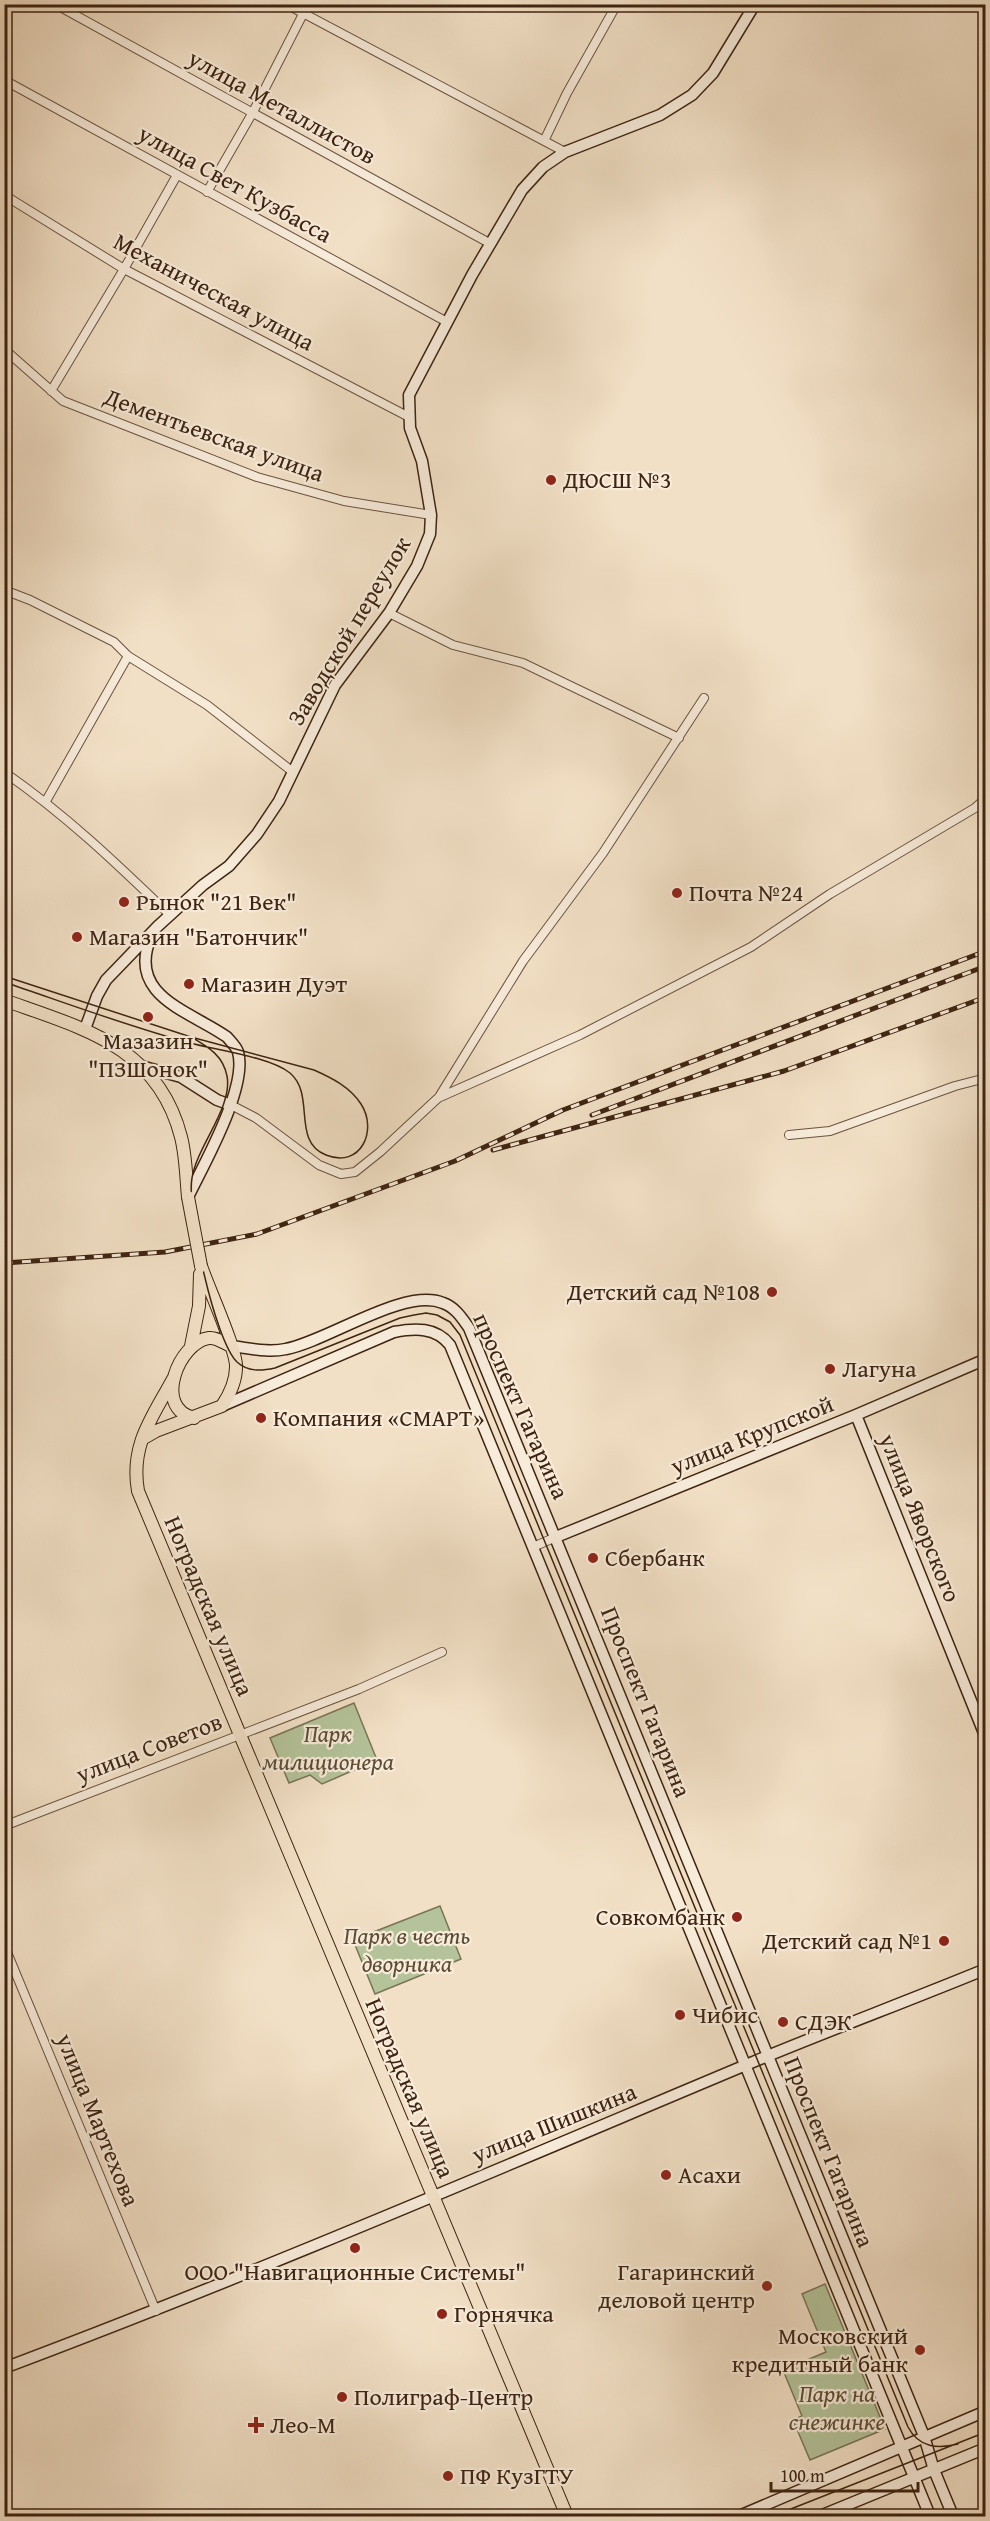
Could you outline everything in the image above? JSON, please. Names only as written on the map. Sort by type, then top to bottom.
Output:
[{"type":"main road","name":"Заводской переулок","points":[[86,1029],[97,996],[106,980],[170,915],[203,885],[230,866],[257,834],[279,801],[335,685],[388,613],[417,566],[430,534],[431,515],[422,461],[410,428],[409,395],[447,322],[522,190],[543,167],[565,152],[602,135],[660,115],[693,95],[713,73],[755,4]]},
{"type":"main road","points":[[155,929],[146,949],[144,964],[154,989],[163,998],[227,1037],[237,1052],[237,1082],[231,1105],[188,1197]]},
{"type":"main road","points":[[4,1000],[86,1029],[120,1047],[161,1089],[176,1120],[183,1146],[188,1197],[201,1266],[237,1366],[230,1393],[222,1406],[141,1439]]},
{"type":"main road","points":[[141,1066],[181,1077],[218,1100],[231,1105]]},
{"type":"main road","points":[[194,1418],[184,1415],[174,1405],[173,1379],[190,1346],[199,1306],[201,1266]]},
{"type":"main road","name":"проспект Гагарина","points":[[231,1346],[263,1350],[284,1349],[305,1344],[393,1306],[420,1300],[446,1304],[470,1328],[556,1537]]},
{"type":"main road","name":"проспект Гагарина","points":[[222,1406],[394,1332],[416,1329],[437,1333],[450,1345],[552,1596]]},
{"type":"main road","points":[[190,1346],[210,1338],[231,1346]]},
{"type":"main road","name":"улица Крупской","points":[[556,1537],[856,1415],[986,1359]]},
{"type":"main road","name":"Ноградская улица","points":[[173,1379],[141,1439],[135,1470],[138,1491],[567,2517]]},
{"type":"main road","name":"улица Яворского","points":[[856,1415],[986,1738]]},
{"type":"main road","name":"Проспект Гагарина","points":[[556,1537],[924,2436],[934,2470],[953,2517]]},
{"type":"main road","name":"Проспект Гагарина","points":[[552,1596],[930,2517]]},
{"type":"main road","name":"улица Шишкина","points":[[4,2368],[156,2311],[767,2056],[986,1969]]},
{"type":"main road","points":[[739,2517],[986,2411]]},
{"type":"main road","points":[[820,2517],[986,2448]]},
{"type":"street","name":"улица Металлистов","points":[[55,4],[491,244]]},
{"type":"street","points":[[286,4],[545,139],[565,152]]},
{"type":"street","points":[[545,139],[567,93],[617,4]]},
{"type":"street","points":[[207,192],[253,112],[303,14]]},
{"type":"street","name":"улица Свет Кузбасса","points":[[4,80],[447,322]]},
{"type":"street","points":[[51,391],[177,175]]},
{"type":"street","name":"Механическая улица","points":[[4,195],[124,269],[409,417]]},
{"type":"street","name":"Дементьевская улица","points":[[4,349],[63,401],[257,477],[344,501],[431,515]]},
{"type":"street","points":[[4,590],[30,600],[114,642],[128,656],[207,705],[293,772]]},
{"type":"street","points":[[388,613],[453,645],[523,663],[679,738]]},
{"type":"street","points":[[46,801],[128,656]]},
{"type":"street","points":[[231,1105],[255,1118],[318,1165],[341,1174],[355,1172],[363,1167],[438,1098],[523,961],[603,853],[704,698]]},
{"type":"street","points":[[4,772],[46,801],[95,842],[170,915]]},
{"type":"street","points":[[438,1098],[580,1035],[751,946],[830,894],[975,808],[986,798]]},
{"type":"street","points":[[789,1135],[830,1131],[955,1086],[986,1078]]},
{"type":"street","name":"улица Крупской","points":[[533,1546],[556,1537]]},
{"type":"street","name":"улица Советов","points":[[4,1826],[359,1689],[442,1652]]},
{"type":"street","name":"улица Мартехова","points":[[4,1945],[156,2311]]},
{"type":"green space","name":"Парк милиционера","points":[[354,1703],[377,1760],[322,1784],[310,1775],[289,1783],[270,1738]]},
{"type":"green space","name":"Парк в честь дворника","points":[[440,1906],[461,1959],[375,1994],[353,1940]]},
{"type":"green space","name":"Парк на снежинке","points":[[825,2284],[885,2429],[810,2460],[793,2420],[802,2416],[783,2370],[826,2352],[802,2294]]},
{"type":"tram line","points":[[4,976],[191,1037],[321,1073],[346,1088],[357,1098],[366,1114],[367,1135],[357,1152],[349,1157],[338,1158],[326,1155],[315,1148],[309,1139],[302,1093],[298,1082],[281,1067],[256,1058],[190,1043],[143,1029],[4,982]]},
{"type":"tram line","points":[[191,1037],[209,1048],[218,1057],[227,1076],[225,1101],[195,1166],[191,1194],[204,1274],[220,1329],[229,1349],[237,1362],[246,1368],[270,1369],[400,1318],[426,1313],[437,1315],[450,1322],[460,1335],[908,2427],[912,2434],[923,2443],[936,2446],[958,2444]]},
{"type":"tram line","points":[[773,2516],[986,2432]]},
{"type":"railway","points":[[4,1263],[165,1252],[257,1234],[455,1161],[563,1110],[986,951]]},
{"type":"railway","points":[[592,1115],[986,966]]},
{"type":"railway","points":[[493,1150],[784,1071],[986,997]]},
{"type":"place","name":"ДЮСШ №3","points":[[551,480]]},
{"type":"place","name":"Почта №24","points":[[677,893]]},
{"type":"place","name":"Рынок \"21 Век\"","points":[[124,902]]},
{"type":"place","name":"Магазин \"Батончик\"","points":[[77,937]]},
{"type":"place","name":"Магазин Дуэт","points":[[189,984]]},
{"type":"place","name":"Мазазин \"ПЗШонок\"","points":[[148,1017]]},
{"type":"place","name":"Детский сад №108","points":[[772,1292]]},
{"type":"place","name":"Лагуна","points":[[830,1369]]},
{"type":"place","name":"Компания «СМАРТ»","points":[[261,1418]]},
{"type":"place","name":"Сбербанк","points":[[593,1558]]},
{"type":"place","name":"Совкомбанк","points":[[737,1917]]},
{"type":"place","name":"Детский сад №1","points":[[944,1941]]},
{"type":"place","name":"Чибис","points":[[680,2015]]},
{"type":"place","name":"СДЭК","points":[[783,2022]]},
{"type":"place","name":"Асахи","points":[[666,2175]]},
{"type":"place","name":"ООО \"Навигационные Системы\"","points":[[355,2248]]},
{"type":"place","name":"Гагаринский деловой центр","points":[[767,2286]]},
{"type":"place","name":"Горнячка","points":[[442,2314]]},
{"type":"place","name":"Московский кредитный банк","points":[[920,2350]]},
{"type":"place","name":"Полиграф-Центр","points":[[342,2397]]},
{"type":"place","name":"Лео-М","points":[[256,2425]]},
{"type":"place","name":"ПФ КузГТУ","points":[[448,2476]]}]
